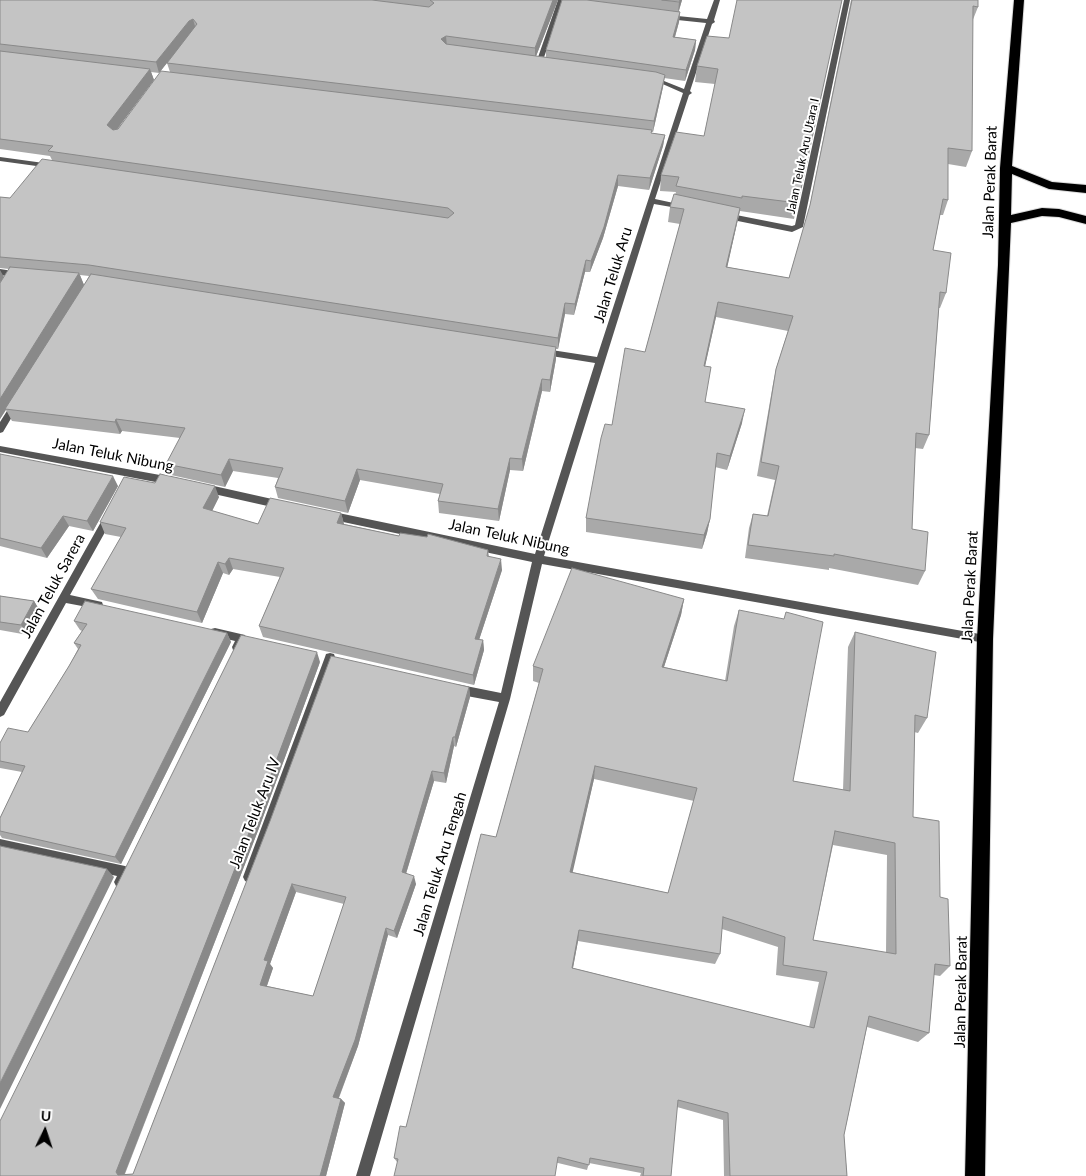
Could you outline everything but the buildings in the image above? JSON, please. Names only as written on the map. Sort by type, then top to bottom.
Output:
[{"type":"highway","name":"Jalan Perak Barat","points":[[975,1176],[985,639],[1006,168],[1019,0]]},
{"type":"highway","points":[[1006,168],[1049,185],[1086,189]]},
{"type":"highway","points":[[1005,220],[1042,212],[1059,212],[1086,220]]},
{"type":"street","name":"Jalan Teluk Aru","points":[[538,559],[650,201],[712,22],[717,0]]},
{"type":"street","name":"Jalan Teluk Aru Utara I","points":[[717,214],[792,229],[799,227],[847,0]]},
{"type":"street","points":[[539,63],[561,2],[570,4]]},
{"type":"street","points":[[664,16],[712,22]]},
{"type":"street","points":[[530,62],[548,64]]},
{"type":"street","points":[[644,77],[657,79],[688,93]]},
{"type":"street","points":[[662,138],[671,139]]},
{"type":"street","points":[[0,159],[63,168]]},
{"type":"street","points":[[650,201],[688,209]]},
{"type":"street","points":[[0,272],[10,277],[30,276]]},
{"type":"street","points":[[533,350],[600,362]]},
{"type":"street","points":[[0,430],[21,397]]},
{"type":"street","name":"Jalan Teluk Nibung","points":[[0,449],[130,477],[185,484],[287,506]]},
{"type":"street","name":"Jalan Teluk Sarera","points":[[0,712],[114,506]]},
{"type":"street","name":"Jalan Teluk Nibung","points":[[316,512],[538,559],[985,639]]},
{"type":"street","name":"Jalan Teluk Aru Tengah","points":[[363,1176],[506,699],[538,559]]},
{"type":"street","points":[[64,598],[111,608]]},
{"type":"street","points":[[204,629],[246,638],[233,655]]},
{"type":"street","name":"Jalan Teluk Aru IV","points":[[242,893],[330,657]]},
{"type":"street","points":[[448,687],[506,699]]},
{"type":"street","points":[[0,844],[127,868],[117,890]]}]
